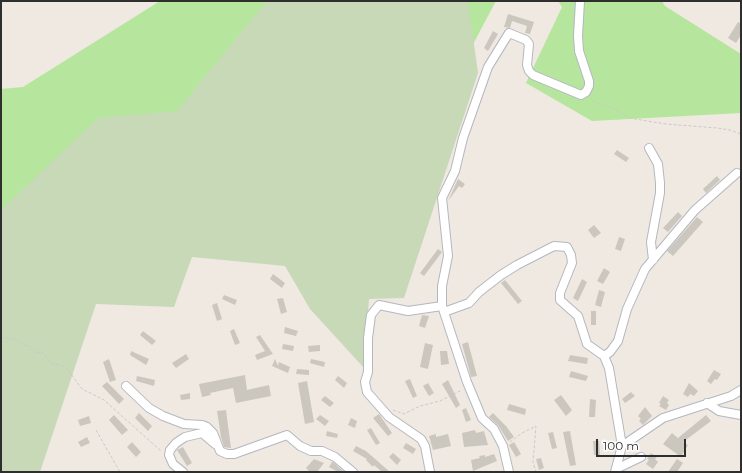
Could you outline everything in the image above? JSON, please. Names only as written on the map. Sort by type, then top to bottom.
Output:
[{"type":"street","points":[[509,472],[503,446],[494,429],[482,418],[469,387],[443,309],[442,286],[448,256],[442,198],[455,171],[464,138],[488,67],[509,33],[526,40],[529,44],[527,64],[529,71],[533,75],[581,96],[586,92],[589,86],[589,81],[580,57],[578,36],[580,1]]},
{"type":"street","points":[[649,148],[658,164],[660,183],[660,193],[651,242],[653,260]]},
{"type":"street","points":[[604,356],[610,352],[618,341],[627,309],[645,269],[695,210],[737,173]]},
{"type":"street","points":[[430,472],[425,446],[421,439],[389,417],[367,392],[365,382],[368,372],[368,338],[371,315],[379,305],[408,311],[443,309],[469,303],[479,292],[501,275],[554,246],[567,247],[572,255],[572,263],[560,293],[560,300],[578,316],[587,344],[604,356],[609,368],[622,446],[615,471]]},
{"type":"street","points":[[126,386],[149,408],[163,416],[184,424],[202,425],[207,427],[213,433],[220,451],[227,454],[234,454],[287,435],[300,446],[311,450],[322,451],[335,457],[353,472]]},
{"type":"street","points":[[622,446],[663,418],[731,396],[741,390]]},
{"type":"street","points":[[707,403],[719,411],[741,415]]},
{"type":"street","points":[[183,472],[173,464],[169,455],[170,450],[176,443],[194,434],[202,432],[217,445]]},
{"type":"street","points":[[615,471],[641,456]]},
{"type":"path","points":[[586,92],[596,103],[615,109],[625,116],[635,119],[666,124],[717,128],[741,134]]},
{"type":"path","points":[[1,337],[18,340],[24,345],[30,346],[36,352],[43,353],[50,363],[66,367],[82,389],[104,400],[156,448],[169,455]]},
{"type":"path","points":[[392,410],[404,414],[420,406],[440,401],[455,392],[469,387]]},
{"type":"path","points":[[503,446],[522,433],[536,426],[533,462],[536,472]]},
{"type":"path","points":[[96,430],[120,472]]},
{"type":"green space","points":[[160,1],[496,1],[455,78],[188,249],[98,288],[5,472],[1,472],[1,89],[23,87]]},
{"type":"green space","points":[[267,1],[468,1],[478,73],[404,298],[369,299],[364,368],[310,309],[285,266],[192,257],[174,307],[96,304],[40,472],[1,472],[1,210],[98,118],[177,111]]},
{"type":"green space","points":[[558,1],[662,1],[665,6],[741,54],[741,113],[592,121],[526,83],[562,7]]},
{"type":"building","points":[[508,14],[534,22],[530,34],[525,33],[527,26],[512,21],[510,28],[504,27]]},
{"type":"building","points":[[738,22],[741,24],[741,35],[736,43],[728,38]]},
{"type":"building","points":[[493,31],[498,34],[488,51],[484,48]]},
{"type":"building","points":[[617,150],[629,158],[626,162],[614,154]]},
{"type":"building","points":[[717,176],[720,180],[706,193],[703,189]]},
{"type":"building","points":[[458,179],[465,184],[462,188],[459,186],[448,201]]},
{"type":"building","points":[[678,212],[682,216],[668,232],[663,228]]},
{"type":"building","points":[[697,217],[703,222],[673,256],[667,251]]},
{"type":"building","points":[[594,225],[601,233],[594,238],[588,230]]},
{"type":"building","points":[[619,237],[625,239],[621,251],[615,249]]},
{"type":"building","points":[[438,249],[442,252],[424,276],[420,273]]},
{"type":"building","points":[[604,268],[610,272],[603,284],[597,281]]},
{"type":"building","points":[[273,274],[285,283],[282,288],[270,279]]},
{"type":"building","points":[[582,279],[587,282],[578,301],[573,298]]},
{"type":"building","points":[[505,280],[522,301],[518,304],[501,283]]},
{"type":"building","points":[[599,290],[605,292],[601,307],[595,305]]},
{"type":"building","points":[[224,295],[237,300],[235,305],[222,299]]},
{"type":"building","points":[[283,298],[287,312],[281,314],[277,299]]},
{"type":"building","points":[[217,303],[222,319],[217,321],[212,305]]},
{"type":"building","points":[[591,311],[596,311],[596,325],[591,325]]},
{"type":"building","points":[[422,315],[429,316],[425,328],[419,326]]},
{"type":"building","points":[[285,327],[298,331],[296,336],[284,333]]},
{"type":"building","points":[[234,329],[240,343],[235,345],[230,331]]},
{"type":"building","points":[[143,331],[156,341],[152,345],[140,335]]},
{"type":"building","points":[[260,335],[273,354],[257,360],[255,355],[265,351],[256,337]]},
{"type":"building","points":[[468,342],[477,376],[471,377],[462,344]]},
{"type":"building","points":[[425,343],[433,345],[428,369],[420,367]]},
{"type":"building","points":[[283,344],[294,346],[293,351],[282,349]]},
{"type":"building","points":[[320,345],[320,351],[309,352],[308,346]]},
{"type":"building","points":[[131,351],[149,359],[146,365],[130,355]]},
{"type":"building","points":[[440,351],[447,351],[449,364],[441,365]]},
{"type":"building","points":[[186,354],[189,359],[176,368],[172,363]]},
{"type":"building","points":[[570,355],[588,358],[587,364],[568,361]]},
{"type":"building","points":[[109,359],[116,380],[110,382],[103,362]]},
{"type":"building","points":[[275,359],[278,366],[279,362],[290,367],[288,373],[272,366]]},
{"type":"building","points":[[311,359],[325,362],[324,367],[310,363]]},
{"type":"building","points":[[297,369],[309,370],[309,375],[296,374]]},
{"type":"building","points":[[714,370],[721,374],[717,380],[715,379],[711,384],[707,381]]},
{"type":"building","points":[[571,371],[588,376],[586,381],[569,377]]},
{"type":"building","points":[[245,375],[247,390],[269,385],[271,396],[236,403],[233,388],[210,393],[211,395],[202,397],[199,384]]},
{"type":"building","points":[[137,376],[155,380],[154,386],[136,381]]},
{"type":"building","points":[[338,376],[347,383],[344,388],[335,380]]},
{"type":"building","points":[[410,379],[417,396],[413,398],[405,381]]},
{"type":"building","points":[[448,380],[460,405],[456,408],[442,384]]},
{"type":"building","points":[[307,381],[314,422],[305,424],[298,383]]},
{"type":"building","points":[[107,382],[124,399],[119,404],[102,386]]},
{"type":"building","points":[[428,383],[434,393],[429,396],[423,386]]},
{"type":"building","points":[[689,383],[698,391],[694,396],[690,394],[688,397],[683,394]]},
{"type":"building","points":[[631,392],[635,396],[625,403],[622,399]]},
{"type":"building","points":[[190,393],[190,399],[181,400],[180,395]]},
{"type":"building","points":[[561,395],[572,410],[566,416],[554,400]]},
{"type":"building","points":[[325,396],[334,403],[330,407],[321,400]]},
{"type":"building","points":[[663,396],[669,400],[667,403],[669,405],[666,410],[659,406]]},
{"type":"building","points":[[590,399],[596,400],[595,417],[589,417]]},
{"type":"building","points":[[509,404],[526,409],[525,415],[507,410]]},
{"type":"building","points":[[645,407],[652,416],[643,425],[639,421],[641,419],[638,416]]},
{"type":"building","points":[[466,408],[471,420],[466,422],[462,410]]},
{"type":"building","points":[[226,410],[231,448],[224,447],[217,411]]},
{"type":"building","points":[[139,413],[152,426],[148,431],[135,418]]},
{"type":"building","points":[[493,413],[506,426],[514,437],[508,441],[498,425],[489,417]]},
{"type":"building","points":[[379,414],[392,433],[388,436],[373,418]]},
{"type":"building","points":[[114,415],[128,430],[122,435],[109,420]]},
{"type":"building","points":[[320,415],[329,421],[325,426],[316,419]]},
{"type":"building","points":[[706,415],[711,421],[683,442],[688,445],[681,457],[663,444],[672,433],[678,438]]},
{"type":"building","points":[[89,416],[91,423],[80,426],[78,420]]},
{"type":"building","points":[[351,418],[357,421],[355,428],[348,425]]},
{"type":"building","points":[[371,428],[380,443],[376,445],[367,430]]},
{"type":"building","points":[[475,430],[476,433],[484,431],[488,445],[464,447],[462,433]]},
{"type":"building","points":[[327,431],[338,434],[337,438],[326,436]]},
{"type":"building","points":[[570,431],[576,465],[570,466],[563,432]]},
{"type":"building","points":[[553,432],[557,448],[552,449],[548,433]]},
{"type":"building","points":[[436,434],[436,437],[448,434],[451,446],[433,450],[429,436]]},
{"type":"building","points":[[87,437],[90,443],[81,447],[78,442]]},
{"type":"building","points":[[593,441],[599,441],[600,455],[594,455]]},
{"type":"building","points":[[132,442],[141,452],[136,457],[127,447]]},
{"type":"building","points":[[514,442],[521,454],[516,457],[509,445]]},
{"type":"building","points":[[406,443],[416,449],[413,454],[403,448]]},
{"type":"building","points":[[356,446],[366,451],[390,472],[382,472],[374,465],[373,467],[366,460],[367,459],[353,451]]},
{"type":"building","points":[[183,447],[192,463],[187,466],[177,450]]},
{"type":"building","points":[[393,453],[401,460],[397,465],[389,457]]},
{"type":"building","points":[[651,453],[657,457],[655,459],[658,462],[653,469],[646,464]]},
{"type":"building","points":[[494,454],[497,461],[473,471],[471,460],[480,458],[479,456],[485,455],[485,457]]},
{"type":"building","points":[[541,458],[544,468],[539,470],[536,459]]},
{"type":"building","points":[[314,459],[324,463],[317,472],[310,472],[306,468]]},
{"type":"building","points":[[677,459],[683,463],[677,472],[668,472]]},
{"type":"building","points":[[332,462],[344,472],[338,472],[329,467]]}]
